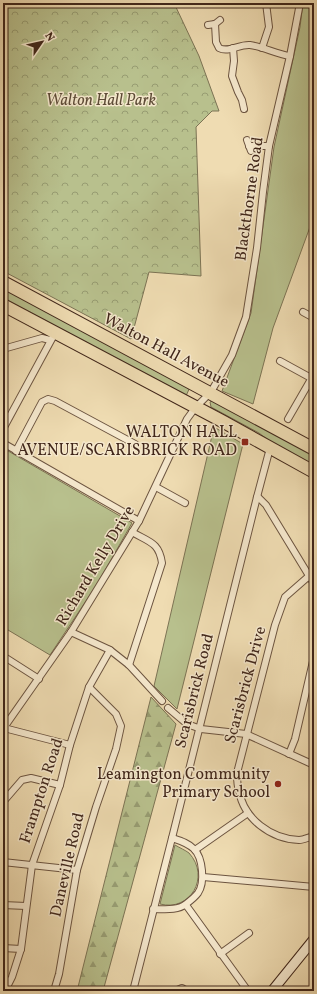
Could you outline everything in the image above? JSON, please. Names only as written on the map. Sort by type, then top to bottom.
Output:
[{"type":"highway","name":"Walton Hall Avenue","points":[[3,282],[211,392],[314,449]]},
{"type":"highway","points":[[3,305],[52,337],[195,408],[314,472]]},
{"type":"main road","points":[[272,991],[314,939]]},
{"type":"street","points":[[262,48],[269,27],[266,3]]},
{"type":"street","name":"Blackthorne Road","points":[[195,408],[211,392],[232,355],[246,317],[257,248],[269,146],[290,56],[300,3]]},
{"type":"street","points":[[214,23],[216,42],[219,48],[224,51],[250,45],[281,55],[290,56]]},
{"type":"street","points":[[233,48],[234,61],[232,76],[244,109]]},
{"type":"street","points":[[249,145],[269,146]]},
{"type":"street","points":[[303,312],[314,318]]},
{"type":"street","points":[[3,349],[42,338],[52,337]]},
{"type":"street","points":[[3,429],[52,337]]},
{"type":"street","points":[[280,361],[313,376],[288,419]]},
{"type":"street","points":[[16,451],[42,402],[48,399],[55,401],[135,444]]},
{"type":"street","name":"Richard Kelly Drive","points":[[3,728],[72,632],[139,521],[187,419],[195,408]]},
{"type":"street","points":[[3,443],[139,521]]},
{"type":"street","name":"Scarisbrick Road","points":[[134,991],[198,728],[270,448]]},
{"type":"street","points":[[156,487],[185,503]]},
{"type":"street","points":[[257,497],[266,506],[311,575],[314,584]]},
{"type":"street","points":[[129,665],[162,563],[161,554],[157,546],[132,532]]},
{"type":"street","name":"Scarisbrick Drive","points":[[311,575],[285,597],[274,626],[237,773],[239,792],[248,813],[262,827],[280,836],[300,840],[314,836]]},
{"type":"street","points":[[72,632],[110,650],[129,665],[162,702]]},
{"type":"street","name":"Frampton Road","points":[[5,991],[12,977],[21,949],[32,865],[60,786],[70,745],[89,687],[110,650]]},
{"type":"street","points":[[3,656],[39,679]]},
{"type":"street","points":[[290,754],[295,739],[314,658]]},
{"type":"street","name":"Daneville Road","points":[[54,991],[60,966],[77,870],[96,807],[116,749],[121,726],[116,714],[89,687]]},
{"type":"street","points":[[168,708],[186,724],[198,728],[246,734],[314,765]]},
{"type":"street","points":[[3,728],[70,745]]},
{"type":"street","points":[[3,802],[22,780],[31,778],[60,786]]},
{"type":"street","points":[[195,850],[248,813]]},
{"type":"street","points":[[153,909],[170,910],[186,905],[198,892],[203,877],[201,863],[195,850],[186,842],[172,838]]},
{"type":"street","points":[[3,862],[77,870]]},
{"type":"street","points":[[203,877],[314,887]]},
{"type":"street","points":[[3,904],[26,906]]},
{"type":"street","points":[[186,905],[248,991]]},
{"type":"street","points":[[220,954],[249,932]]},
{"type":"street","points":[[3,948],[21,949]]},
{"type":"street","points":[[175,991],[182,988],[188,991]]},
{"type":"green space","name":"Walton Hall Park","points":[[3,3],[174,3],[199,56],[219,111],[212,111],[196,127],[201,276],[149,272],[131,339],[3,271]]},
{"type":"green space","points":[[303,3],[314,3],[314,216],[273,328],[253,404],[222,391],[251,313],[274,147],[300,27]]},
{"type":"green space","points":[[3,286],[190,387],[186,396],[3,299]]},
{"type":"green space","points":[[213,400],[314,453],[314,467],[276,446],[259,433],[211,407],[210,402]]},
{"type":"green space","points":[[214,427],[243,444],[177,709],[154,686]]},
{"type":"green space","points":[[3,448],[132,523],[96,586],[50,655],[3,627]]},
{"type":"green space","points":[[151,697],[176,724],[103,991],[77,991]]},
{"type":"green space","points":[[175,845],[189,853],[195,862],[198,872],[197,882],[194,890],[188,898],[180,903],[171,905],[160,904]]},
{"type":"place","name":"WALTON HALL AVENUE/SCARISBRICK ROAD","points":[[245,442]]},
{"type":"place","name":"Leamington Community Primary School","points":[[278,784]]}]
